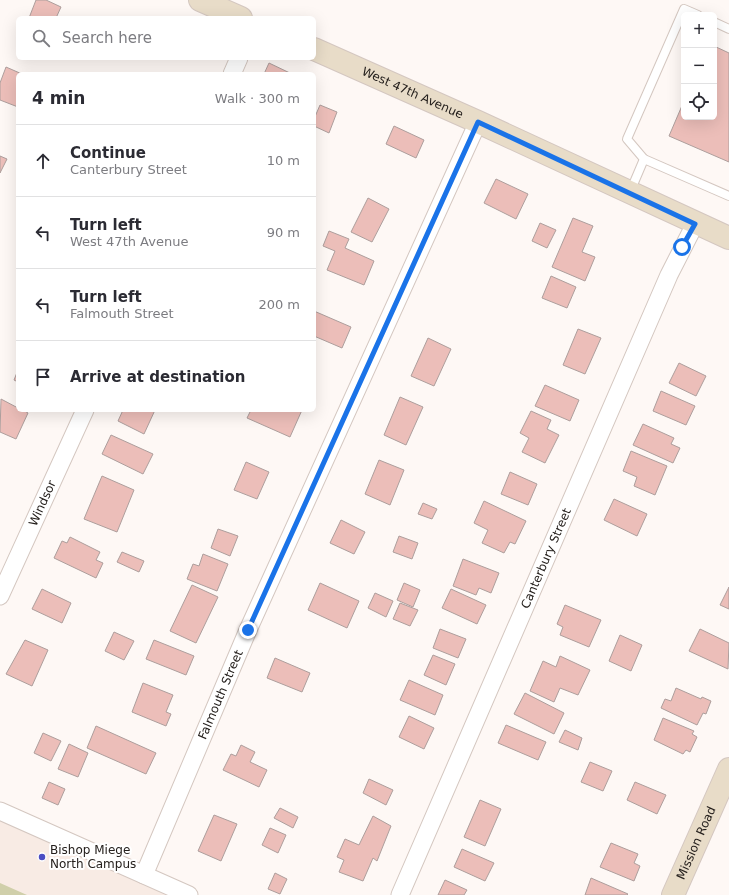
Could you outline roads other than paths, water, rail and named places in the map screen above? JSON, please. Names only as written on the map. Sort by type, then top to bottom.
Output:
[{"type":"street","points":[[200,0],[237,16]]},
{"type":"street","name":"West 47th Avenue","points":[[316,50],[478,122],[695,224],[729,238]]},
{"type":"street","points":[[233,72],[238,60]]},
{"type":"street","name":"Falmouth Street","points":[[144,875],[248,630],[338,428],[478,122]]},
{"type":"street","name":"Canterbury Street","points":[[400,895],[669,274],[695,224]]},
{"type":"street","name":"Windsor","points":[[0,596],[84,412]]},
{"type":"street","name":"Mission Road","points":[[673,895],[729,769]]},
{"type":"street","points":[[0,811],[189,895]]},
{"type":"lane","points":[[682,12],[684,8],[692,12]]},
{"type":"lane","points":[[681,15],[627,140],[644,159],[729,196]]},
{"type":"lane","points":[[717,23],[729,29]]},
{"type":"lane","points":[[630,193],[644,159]]},
{"type":"place","name":"Bishop Miege North Campus","points":[[42,857]]}]
